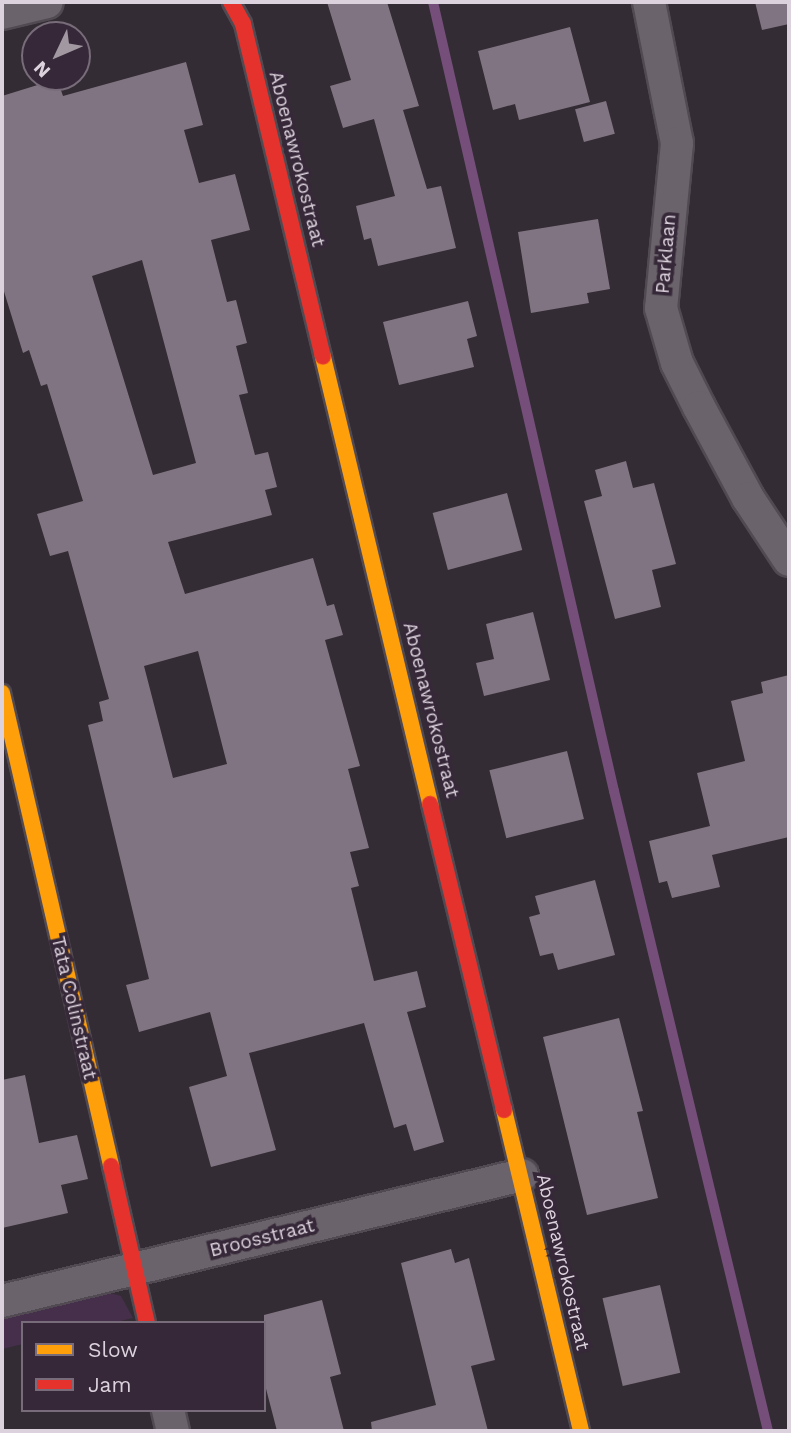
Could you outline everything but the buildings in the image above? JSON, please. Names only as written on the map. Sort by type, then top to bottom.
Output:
[{"type":"street","points":[[2,13],[47,2]]},
{"type":"street","name":"Aboenawrokostraat","points":[[231,2],[243,24],[522,1175],[581,1431]]},
{"type":"street","name":"Parklaan","points":[[649,2],[677,143],[662,308],[677,363],[699,407],[748,498],[789,560]]},
{"type":"street","name":"Tata Colinstraat","points":[[2,693],[147,1321]]},
{"type":"street","name":"Broosstraat","points":[[2,1301],[522,1175]]},
{"type":"street","points":[[168,1412],[173,1431]]},
{"type":"shaded area","points":[[100,1290],[121,1296],[133,1318],[120,1321],[21,1321],[21,1344],[2,1349],[2,1313]]},
{"type":"waterway","points":[[433,2],[614,791],[768,1431]]},
{"type":"traffic: slow","points":[[323,357],[430,804]]},
{"type":"traffic: slow","points":[[2,693],[111,1166]]},
{"type":"traffic: slow","points":[[504,1110],[581,1431]]},
{"type":"traffic: jam","points":[[231,2],[243,24],[323,357]]},
{"type":"traffic: jam","points":[[430,804],[504,1110]]},
{"type":"traffic: jam","points":[[111,1166],[147,1321]]}]
